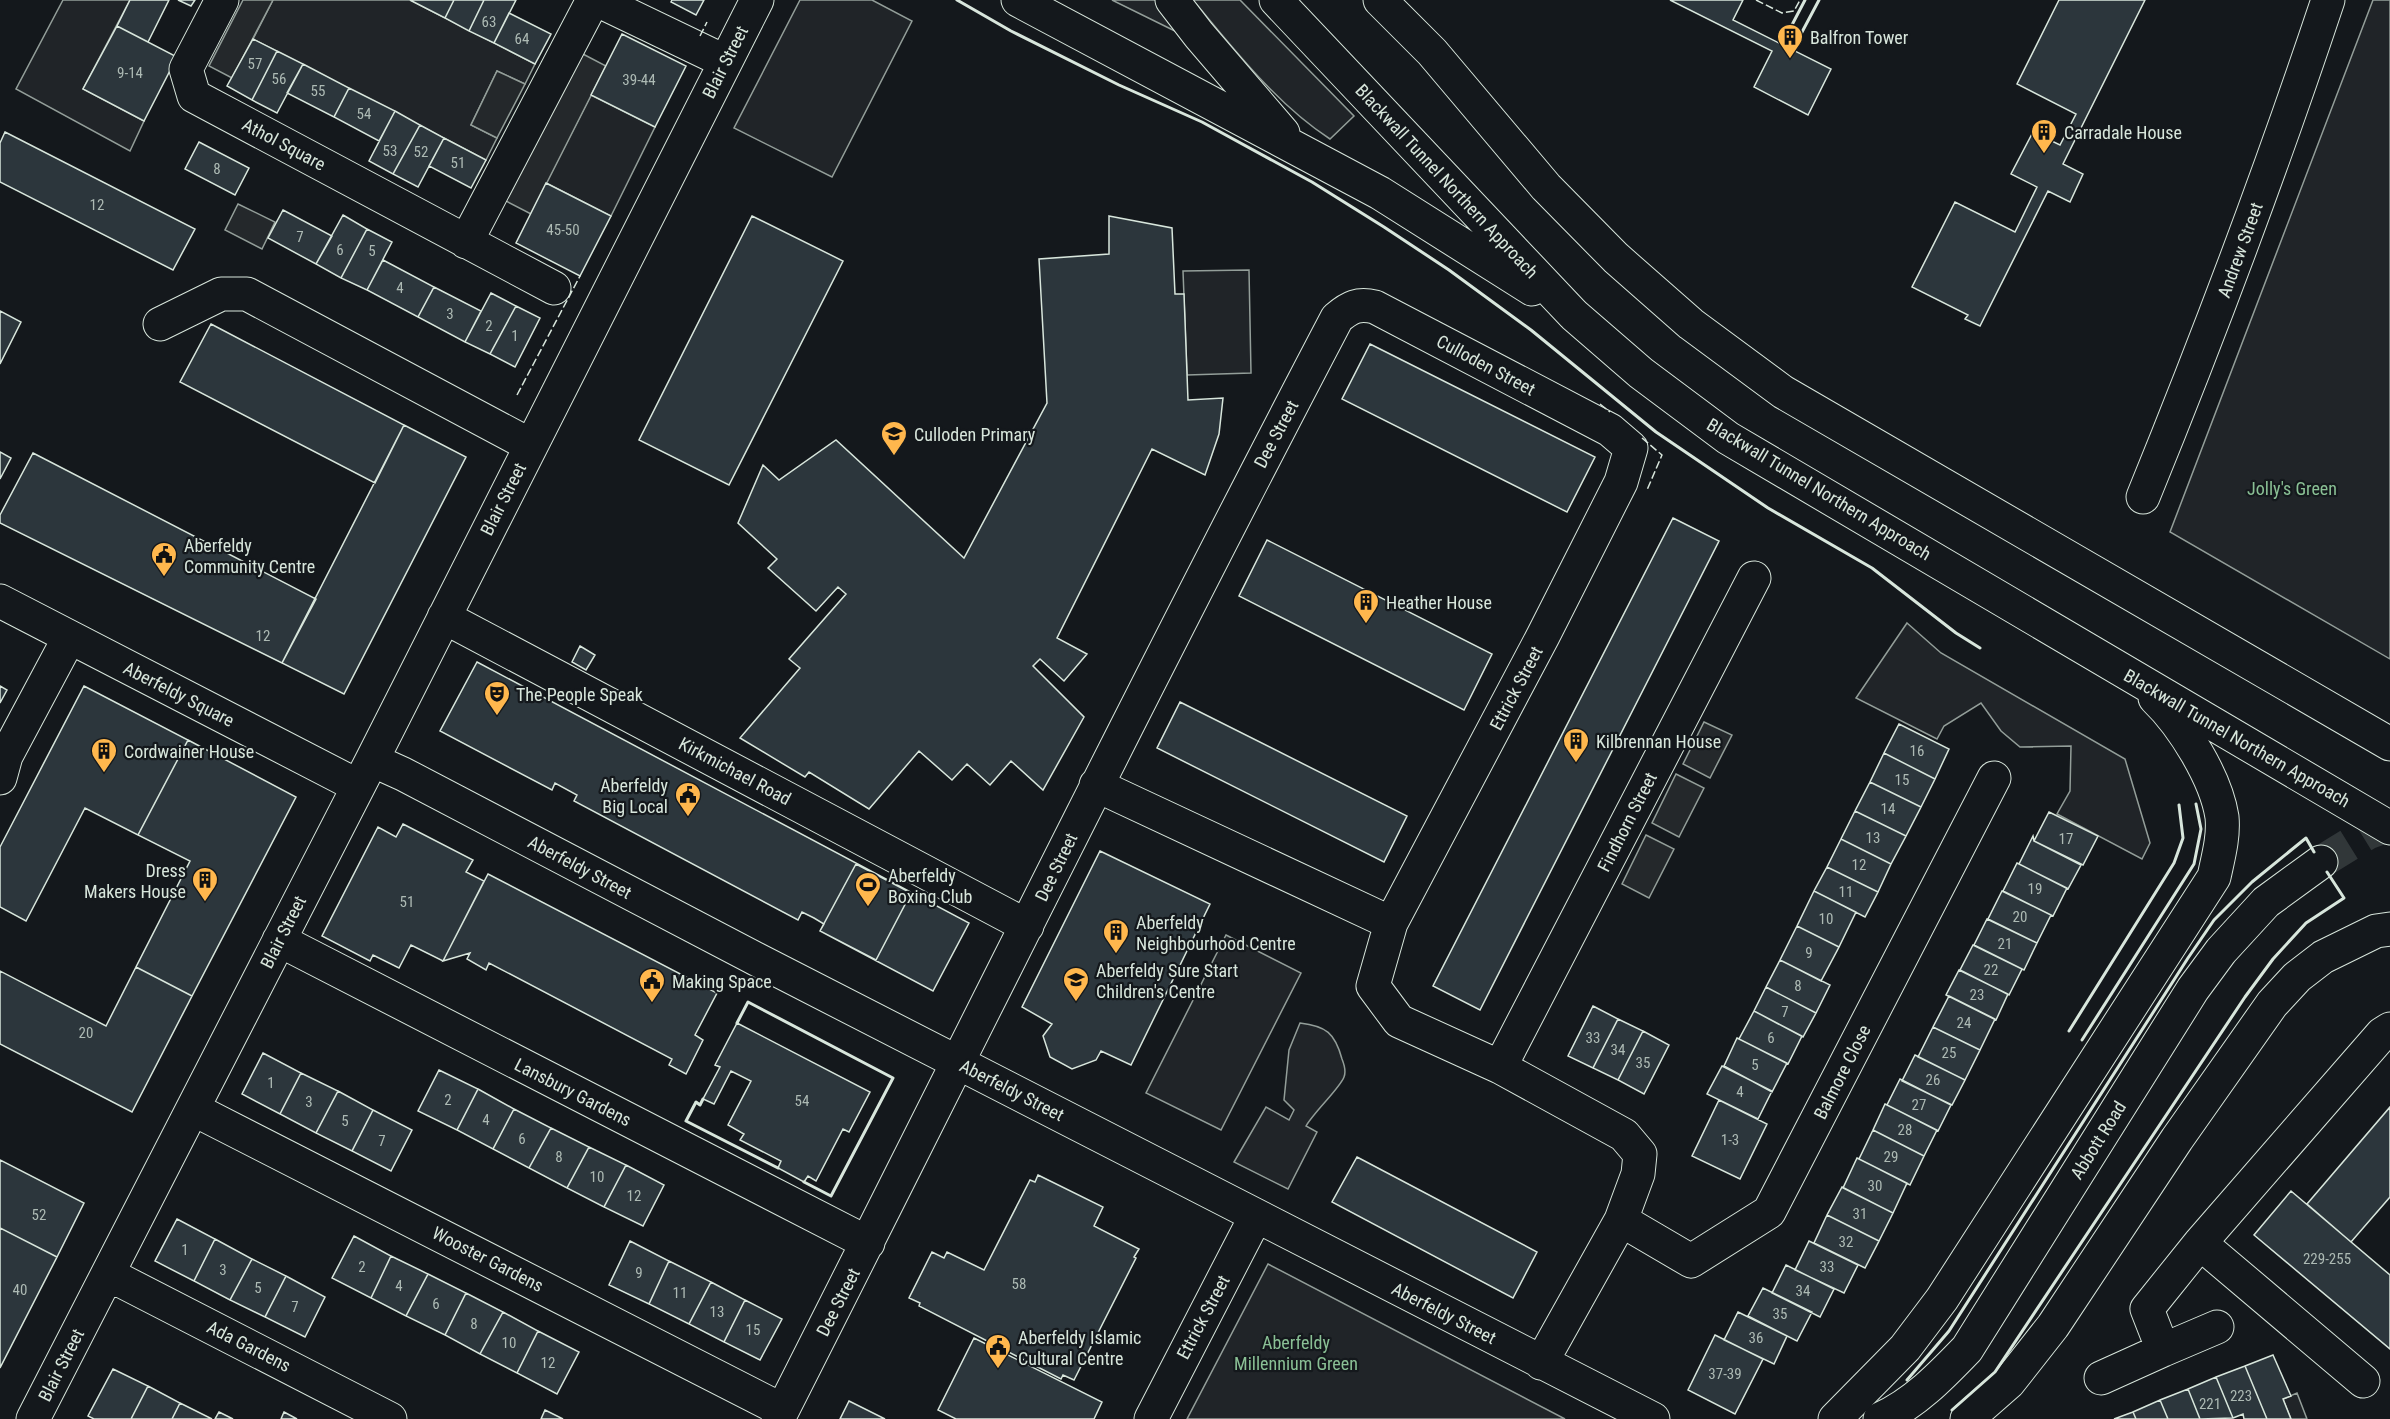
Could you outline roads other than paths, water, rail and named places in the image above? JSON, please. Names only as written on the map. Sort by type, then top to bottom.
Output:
[{"type":"main road","name":"Athol Square","points":[[222,0],[186,69],[194,96],[554,288]]},
{"type":"main road","points":[[466,242],[595,0],[727,55]]},
{"type":"main road","name":"Blair Street","points":[[33,1419],[365,773],[727,55],[757,0]]},
{"type":"main road","points":[[1018,0],[1380,193],[1574,315]]},
{"type":"main road","points":[[1172,0],[1294,146]]},
{"type":"main road","name":"Blackwall Tunnel Northern Approach","points":[[1275,0],[1574,315],[1641,373],[1728,438],[2390,828]]},
{"type":"main road","points":[[1380,0],[1432,52],[1546,187],[1616,258],[1691,324],[1783,392],[2390,744]]},
{"type":"main road","points":[[1406,0],[1432,52]]},
{"type":"main road","name":"Andrew Street","points":[[2143,497],[2211,329],[2328,0]]},
{"type":"main road","name":"Blair Street","points":[[160,324],[221,294],[247,294],[530,445]]},
{"type":"main road","name":"Culloden Street","points":[[1337,318],[1348,308],[1357,305],[1375,307],[1610,430],[1631,448]]},
{"type":"main road","name":"Dee Street","points":[[780,1414],[959,1063],[1096,785],[1337,318]]},
{"type":"main road","name":"Ettrick Street","points":[[1500,1066],[1400,1021],[1373,986],[1391,922],[1548,626],[1621,482],[1631,448]]},
{"type":"main road","name":"Findhorn Street","points":[[1500,1066],[1754,578]]},
{"type":"main road","name":"Aberfeldy Square","points":[[0,601],[69,638],[365,773]]},
{"type":"main road","name":"Kirkmichael Road","points":[[444,617],[1027,926]]},
{"type":"main road","points":[[0,778],[6,756],[69,638]]},
{"type":"main road","points":[[1834,1419],[1905,1348],[1942,1299],[2214,877],[2221,844],[2222,818],[2215,792],[2185,737],[2161,703],[2135,678]]},
{"type":"main road","name":"Aberfeldy Street","points":[[365,773],[403,774],[756,960],[1653,1419]]},
{"type":"main road","name":"Balmore Close","points":[[1621,1220],[1691,1261],[1769,1212],[1994,778]]},
{"type":"main road","points":[[1096,785],[1391,922]]},
{"type":"main road","name":"Abbott Road","points":[[1880,1419],[1894,1413],[1936,1381],[1967,1349],[2193,989],[2221,951],[2266,902],[2321,862]]},
{"type":"main road","points":[[1967,1419],[2009,1382],[2053,1326],[2177,1139],[2272,1004],[2298,977],[2323,957],[2376,931],[2390,929]]},
{"type":"main road","name":"Lansbury Gardens","points":[[279,940],[868,1243]]},
{"type":"main road","points":[[2163,1350],[2146,1309],[2200,1243],[2382,1034],[2390,1029]]},
{"type":"main road","points":[[1500,1066],[1624,1134],[1640,1154],[1638,1174],[1621,1220],[1541,1363]]},
{"type":"main road","name":"Wooster Gardens","points":[[193,1109],[780,1414]]},
{"type":"main road","name":"Ettrick Street","points":[[1151,1419],[1256,1216]]},
{"type":"main road","points":[[2200,1243],[2363,1382]]},
{"type":"main road","name":"Ada Gardens","points":[[108,1274],[390,1419]]},
{"type":"main road","points":[[2101,1378],[2217,1327]]},
{"type":"tunnel","points":[[2321,862],[2368,833],[2390,825]]},
{"type":"place","name":"Balfron Tower","points":[[1790,60]]},
{"type":"place","name":"Carradale House","points":[[2044,155]]},
{"type":"place","name":"Culloden Primary","points":[[894,457]]},
{"type":"place","name":"Aberfeldy Community Centre","points":[[164,578]]},
{"type":"place","name":"Heather House","points":[[1366,625]]},
{"type":"place","name":"The People Speak","points":[[497,717]]},
{"type":"place","name":"Kilbrennan House","points":[[1576,764]]},
{"type":"place","name":"Cordwainer House","points":[[104,774]]},
{"type":"place","name":"Aberfeldy Big Local","points":[[688,818]]},
{"type":"place","name":"Dress Makers House","points":[[205,903]]},
{"type":"place","name":"Aberfeldy Boxing Club","points":[[868,908]]},
{"type":"place","name":"Aberfeldy Neighbourhood Centre","points":[[1116,955]]},
{"type":"place","name":"Aberfeldy Sure Start Children's Centre","points":[[1076,1003]]},
{"type":"place","name":"Making Space","points":[[652,1004]]},
{"type":"place","name":"Aberfeldy Islamic Cultural Centre","points":[[998,1370]]},
{"type":"park label","name":"Jolly's Green","points":[[2292,488]]},
{"type":"park label","name":"Aberfeldy Millennium Green","points":[[1296,1352]]}]
